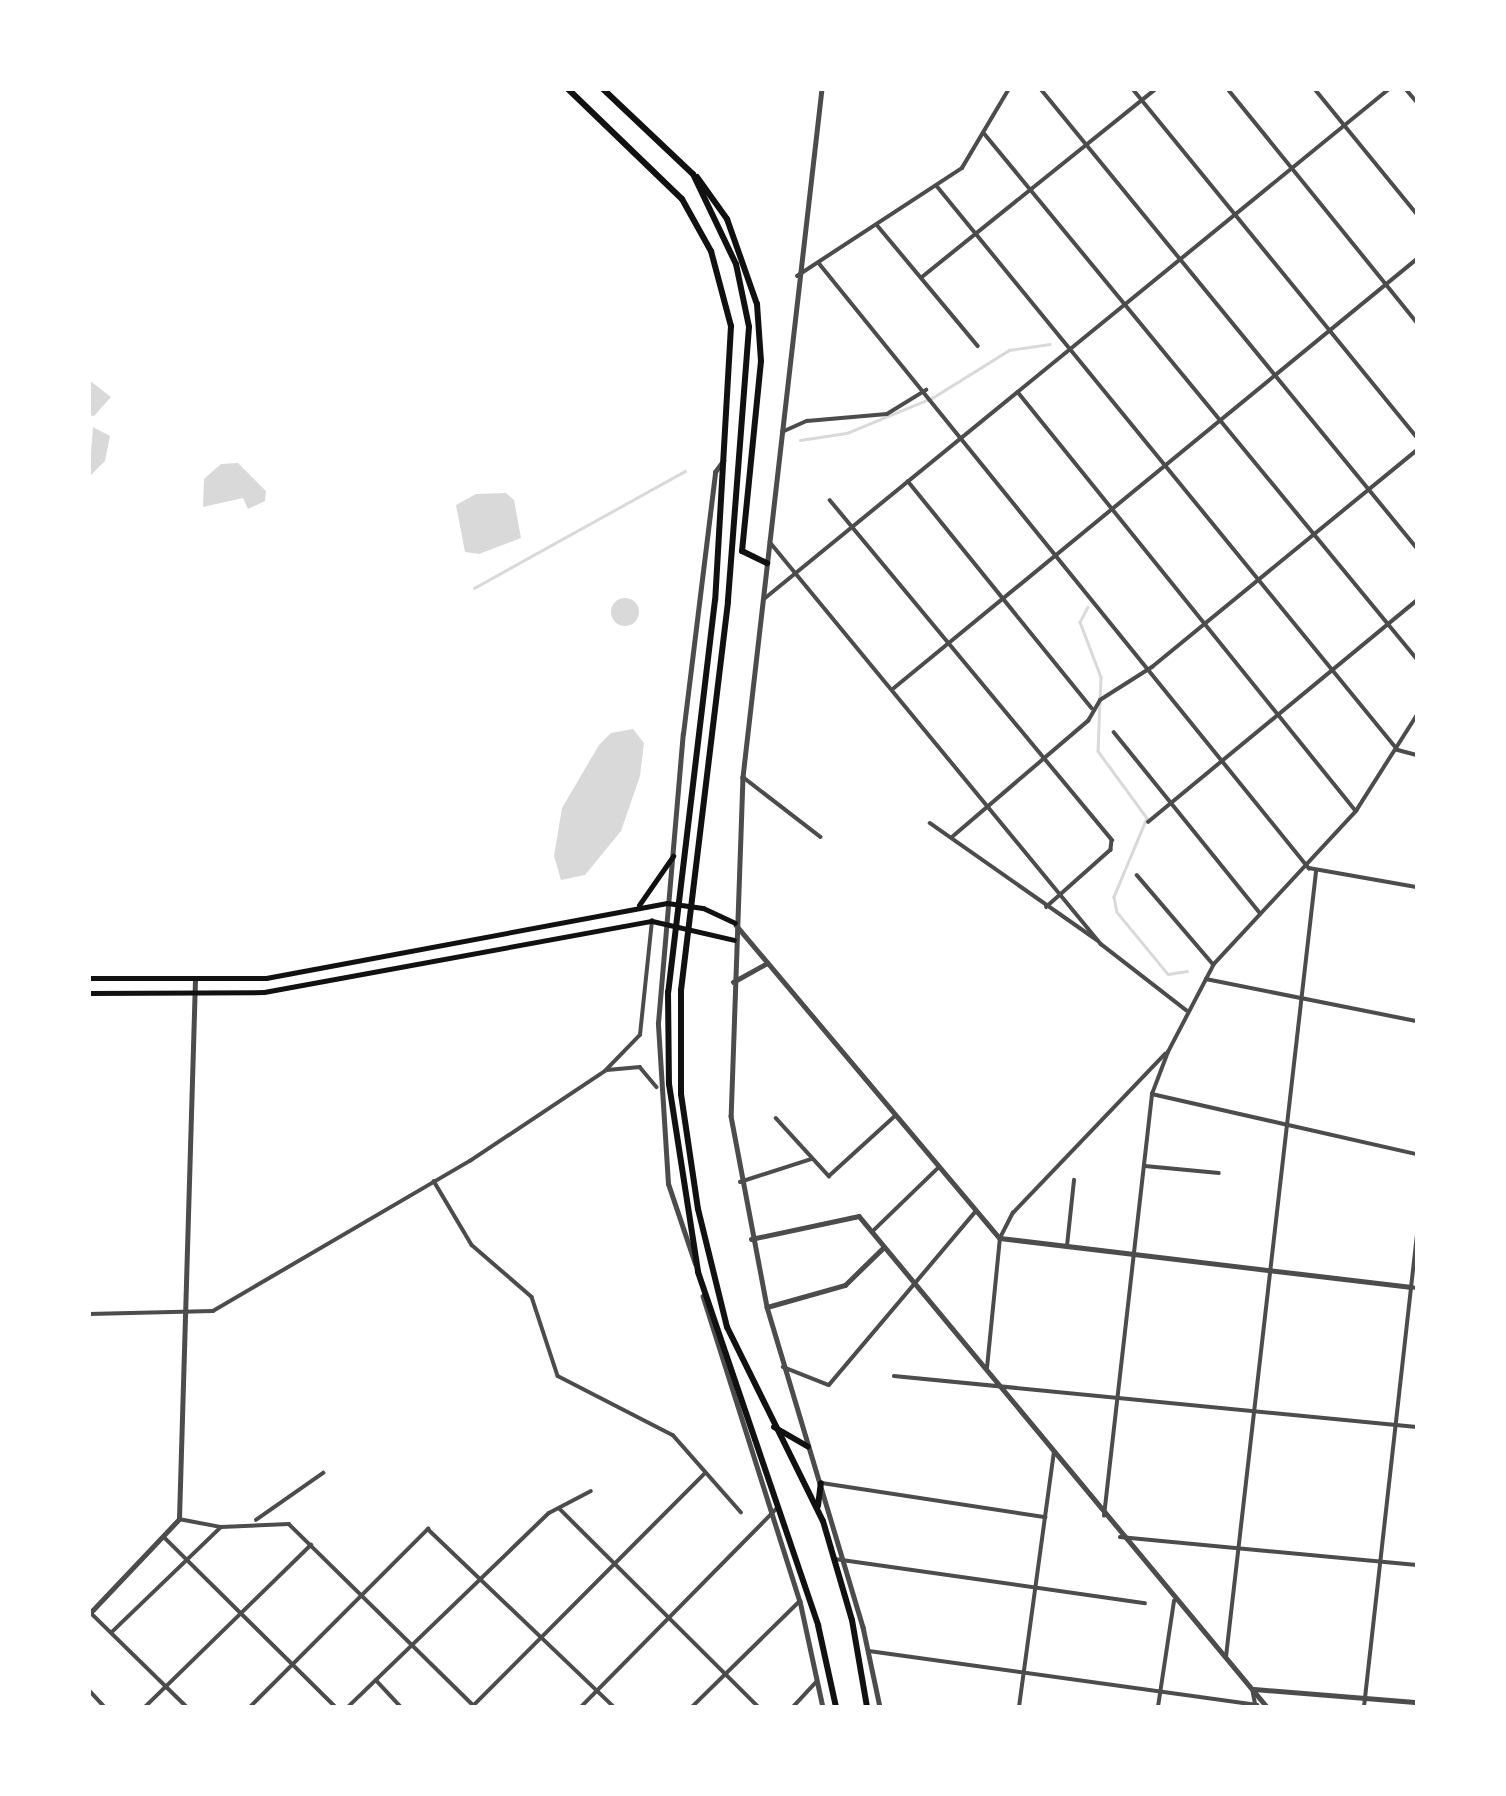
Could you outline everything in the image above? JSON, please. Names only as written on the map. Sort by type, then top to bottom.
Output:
[{"type":"main road","points":[[568,89],[662,175],[711,251],[731,326],[726,458],[715,600],[668,992],[669,1084],[686,1212],[698,1272],[818,1625],[836,1707]]},
{"type":"main road","points":[[603,89],[710,188],[727,219],[757,304],[761,361],[742,551],[767,563]]},
{"type":"main road","points":[[693,174],[732,252],[748,327],[728,602],[681,990],[681,1094],[698,1209],[727,1327],[771,1424],[818,1508],[839,1559],[867,1707]]},
{"type":"main road","points":[[638,923],[637,906],[656,888],[673,856]]},
{"type":"main road","points":[[89,978],[195,981],[284,975],[637,906],[667,903],[702,908],[734,923]]},
{"type":"main road","points":[[89,993],[194,996],[264,992],[652,920],[665,921],[734,940]]},
{"type":"main road","points":[[771,1424],[808,1447]]},
{"type":"main road","points":[[818,1508],[821,1483]]},
{"type":"street","points":[[822,89],[797,276],[743,777],[734,923],[731,1116],[740,1182],[767,1307],[783,1367],[821,1483],[839,1559],[869,1651],[880,1707]]},
{"type":"street","points":[[797,276],[878,226],[962,168],[1009,89]]},
{"type":"street","points":[[1041,89],[1417,548]]},
{"type":"street","points":[[1133,89],[1417,437]]},
{"type":"street","points":[[922,276],[977,236],[1156,89]]},
{"type":"street","points":[[1228,89],[1417,322]]},
{"type":"street","points":[[1315,89],[1417,214]]},
{"type":"street","points":[[764,600],[851,526],[1073,349],[1389,89]]},
{"type":"street","points":[[1406,89],[1417,102]]},
{"type":"street","points":[[984,134],[1128,303],[1417,659]]},
{"type":"street","points":[[937,186],[1262,579],[1398,750],[1417,755]]},
{"type":"street","points":[[878,226],[978,345]]},
{"type":"street","points":[[894,688],[1417,259]]},
{"type":"street","points":[[818,263],[926,390],[1152,667],[1309,868],[1316,872],[1417,887]]},
{"type":"street","points":[[780,433],[807,421],[887,414],[926,390]]},
{"type":"street","points":[[1018,392],[1356,811]]},
{"type":"street","points":[[952,837],[988,802],[1088,720],[1093,708],[1152,667],[1417,450]]},
{"type":"street","points":[[726,458],[715,472],[665,921],[657,1087],[668,1184],[698,1272],[715,1347],[800,1601],[823,1707]]},
{"type":"street","points":[[908,481],[1093,708]]},
{"type":"street","points":[[830,500],[1112,841],[1111,850],[1047,907]]},
{"type":"street","points":[[769,541],[798,571],[1062,892],[1101,944]]},
{"type":"street","points":[[1148,822],[1417,600]]},
{"type":"street","points":[[1104,1516],[1120,1394],[1152,1094],[1168,1052],[1186,1010],[1214,964],[1259,912],[1309,868],[1356,811],[1398,750],[1417,715]]},
{"type":"street","points":[[1114,732],[1259,912]]},
{"type":"street","points":[[743,777],[821,837]]},
{"type":"street","points":[[930,823],[1101,944],[1186,1010]]},
{"type":"street","points":[[1226,1659],[1241,1550],[1316,872]]},
{"type":"street","points":[[1138,875],[1214,964]]},
{"type":"street","points":[[89,1314],[187,1316],[236,1298],[434,1181],[605,1070],[640,1035],[652,920]]},
{"type":"street","points":[[734,923],[1000,1238],[1417,1288]]},
{"type":"street","points":[[734,940],[746,939]]},
{"type":"street","points":[[732,983],[767,963]]},
{"type":"street","points":[[1205,979],[1302,996],[1417,1021]]},
{"type":"street","points":[[187,1707],[112,1632],[90,1614],[179,1519],[195,981]]},
{"type":"street","points":[[987,1368],[1000,1238],[1061,1157],[1168,1052]]},
{"type":"street","points":[[605,1070],[640,1067],[657,1087]]},
{"type":"street","points":[[1152,1094],[1417,1154]]},
{"type":"street","points":[[776,1118],[829,1176],[895,1116]]},
{"type":"street","points":[[740,1182],[811,1159]]},
{"type":"street","points":[[1145,1166],[1219,1173]]},
{"type":"street","points":[[872,1232],[939,1167]]},
{"type":"street","points":[[1067,1246],[1074,1180]]},
{"type":"street","points":[[434,1181],[472,1245],[532,1297],[558,1376],[673,1435],[741,1512]]},
{"type":"street","points":[[783,1367],[829,1385],[912,1279],[976,1211]]},
{"type":"street","points":[[751,1239],[859,1216],[987,1368],[1120,1537],[1267,1707]]},
{"type":"street","points":[[1364,1707],[1378,1561],[1417,1231]]},
{"type":"street","points":[[767,1307],[845,1285],[884,1247]]},
{"type":"street","points":[[894,1376],[998,1382],[1417,1427]]},
{"type":"street","points":[[1019,1707],[1054,1453]]},
{"type":"street","points":[[179,1519],[222,1527],[255,1521],[289,1524],[473,1706],[705,1473]]},
{"type":"street","points":[[255,1521],[323,1474]]},
{"type":"street","points":[[821,1483],[1045,1517]]},
{"type":"street","points":[[348,1707],[480,1579],[560,1509],[591,1491]]},
{"type":"street","points":[[581,1707],[777,1508]]},
{"type":"street","points":[[560,1509],[759,1707]]},
{"type":"street","points":[[112,1632],[222,1527]]},
{"type":"street","points":[[250,1707],[361,1593],[428,1529],[614,1707]]},
{"type":"street","points":[[164,1537],[243,1612],[336,1707]]},
{"type":"street","points":[[1120,1537],[1417,1565]]},
{"type":"street","points":[[145,1707],[168,1688],[311,1545]]},
{"type":"street","points":[[839,1559],[1145,1603]]},
{"type":"street","points":[[692,1707],[800,1601]]},
{"type":"street","points":[[1158,1707],[1174,1601]]},
{"type":"street","points":[[869,1651],[1256,1706],[1252,1689]]},
{"type":"street","points":[[793,1707],[819,1679]]},
{"type":"street","points":[[376,1680],[401,1707]]},
{"type":"street","points":[[1252,1689],[1417,1702]]},
{"type":"street","points":[[89,1690],[105,1707]]},
{"type":"shaded area","points":[[89,380],[111,397],[94,416],[89,415]]},
{"type":"shaded area","points":[[93,427],[110,436],[105,461],[89,477]]},
{"type":"shaded area","points":[[238,463],[266,491],[265,501],[248,509],[243,498],[203,507],[204,479],[221,464]]},
{"type":"shaded area","points":[[506,493],[514,500],[521,538],[479,554],[465,552],[456,505],[476,494]]},
{"type":"shaded area","points":[[625,598],[635,602],[639,612],[635,622],[625,626],[615,622],[611,612],[615,602]]},
{"type":"shaded area","points":[[633,729],[644,743],[640,776],[621,831],[585,875],[561,880],[554,856],[562,808],[599,745],[611,733]]},
{"type":"waterway","points":[[800,440],[847,433],[932,398],[1009,350],[1050,344]]},
{"type":"waterway","points":[[474,588],[685,471]]},
{"type":"waterway","points":[[1088,607],[1080,622],[1101,677],[1098,751],[1147,818],[1114,897],[1117,912],[1168,974],[1187,971]]}]
